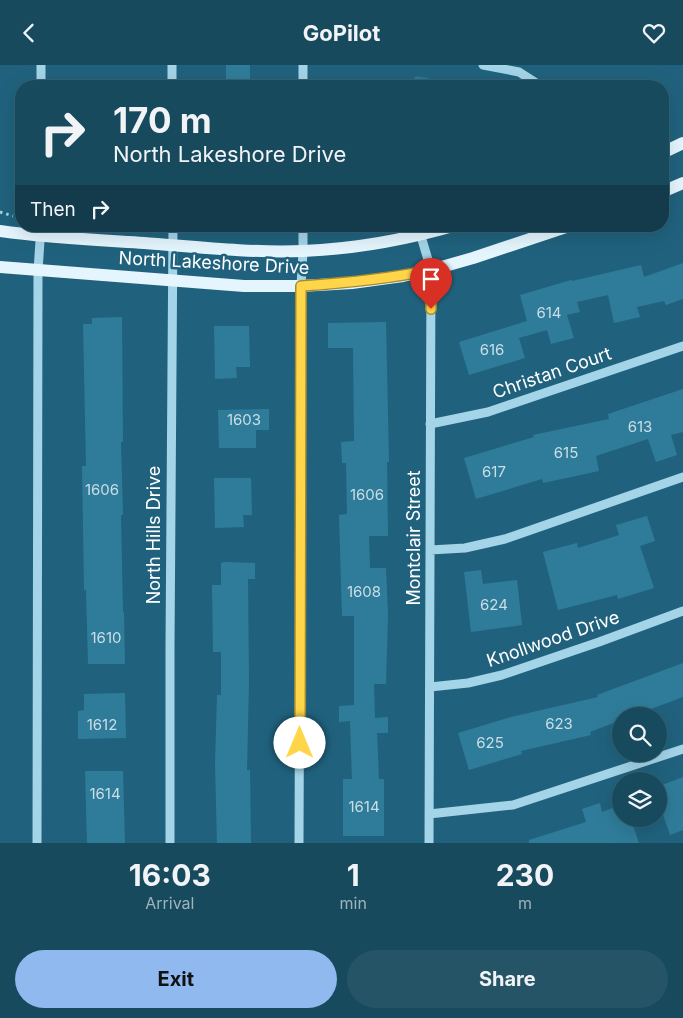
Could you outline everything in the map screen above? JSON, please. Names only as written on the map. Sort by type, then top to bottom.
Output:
[{"type":"main road","points":[[669,150],[683,143]]},
{"type":"main road","points":[[669,189],[683,183]]},
{"type":"main road","name":"North Lakeshore Drive","points":[[0,231],[15,231]]},
{"type":"main road","name":"North Lakeshore Drive","points":[[50,232],[173,245],[261,251],[303,251],[365,245],[397,241],[432,232]]},
{"type":"main road","name":"North Lakeshore Drive","points":[[0,267],[244,286],[301,286],[371,280],[431,270],[551,232]]},
{"type":"street","points":[[41,65],[41,80]]},
{"type":"street","points":[[172,65],[172,80]]},
{"type":"street","points":[[303,65],[303,80]]},
{"type":"street","points":[[483,65],[519,72],[531,80]]},
{"type":"street","points":[[37,843],[38,271],[41,232]]},
{"type":"street","name":"North Hills Drive","points":[[170,843],[173,232]]},
{"type":"street","points":[[299,843],[301,286],[303,232]]},
{"type":"street","name":"Montclair Street","points":[[421,235],[431,270],[429,843]]},
{"type":"street","name":"Christan Court","points":[[430,424],[488,412],[683,346]]},
{"type":"street","points":[[430,550],[466,548],[505,539],[683,477]]},
{"type":"street","name":"Knollwood Drive","points":[[430,687],[468,683],[502,675],[683,611]]},
{"type":"street","points":[[429,814],[513,805],[683,749]]},
{"type":"path","points":[[0,212],[15,216]]},
{"type":"shaded area","points":[[416,76],[430,80],[413,80]]},
{"type":"building","points":[[226,65],[250,65],[250,80],[226,80]]},
{"type":"building","points":[[683,263],[683,299],[666,305],[664,301],[637,307],[640,317],[614,323],[608,295],[577,302],[580,312],[567,315],[574,338],[551,344],[547,330],[519,338],[525,358],[469,375],[459,342],[527,321],[520,295],[571,280],[641,265],[644,277]]},
{"type":"building","points":[[122,317],[123,442],[121,442],[123,515],[121,515],[125,664],[88,664],[86,590],[84,590],[82,466],[86,466],[83,324],[92,324],[92,318]]},
{"type":"building","points":[[386,322],[389,462],[387,462],[388,536],[369,536],[370,568],[386,568],[388,615],[386,684],[374,684],[375,718],[388,717],[388,733],[377,733],[379,779],[384,779],[384,836],[343,836],[343,779],[352,779],[350,721],[339,722],[339,706],[354,705],[354,616],[342,616],[339,515],[347,514],[346,463],[342,463],[341,442],[354,441],[353,348],[328,348],[328,323]]},
{"type":"building","points":[[214,326],[249,326],[250,367],[236,367],[237,378],[215,379]]},
{"type":"building","points":[[683,389],[683,432],[671,435],[677,455],[656,462],[648,439],[596,456],[599,471],[543,483],[542,479],[476,499],[464,458],[534,437],[533,435],[609,419],[608,414]]},
{"type":"building","points":[[269,409],[269,430],[256,430],[256,448],[219,448],[218,410]]},
{"type":"building","points":[[214,478],[251,478],[252,515],[243,515],[244,527],[215,528]]},
{"type":"building","points":[[647,516],[655,541],[640,546],[654,588],[618,599],[617,595],[558,610],[543,552],[577,543],[578,548],[619,535],[616,525]]},
{"type":"building","points":[[221,563],[255,563],[255,579],[248,579],[249,682],[247,770],[250,770],[251,843],[217,843],[215,764],[217,695],[221,695],[221,652],[213,652],[212,585],[221,585]]},
{"type":"building","points":[[481,570],[483,584],[517,580],[522,625],[471,632],[464,572]]},
{"type":"building","points":[[683,663],[683,697],[656,707],[612,707],[612,723],[590,732],[591,735],[521,751],[522,754],[469,770],[458,733],[511,717],[598,697],[597,695]]},
{"type":"building","points":[[125,693],[126,738],[78,739],[78,711],[84,710],[84,694]]},
{"type":"building","points":[[85,771],[123,771],[125,843],[87,843]]},
{"type":"building","points":[[683,777],[683,830],[670,835],[667,826],[667,783]]},
{"type":"building","points":[[600,803],[602,812],[612,808],[612,827],[634,827],[639,843],[529,843],[529,840],[586,822],[582,809]]},
{"type":"route","points":[[300,743],[301,286],[352,283],[431,270],[431,309]]}]
